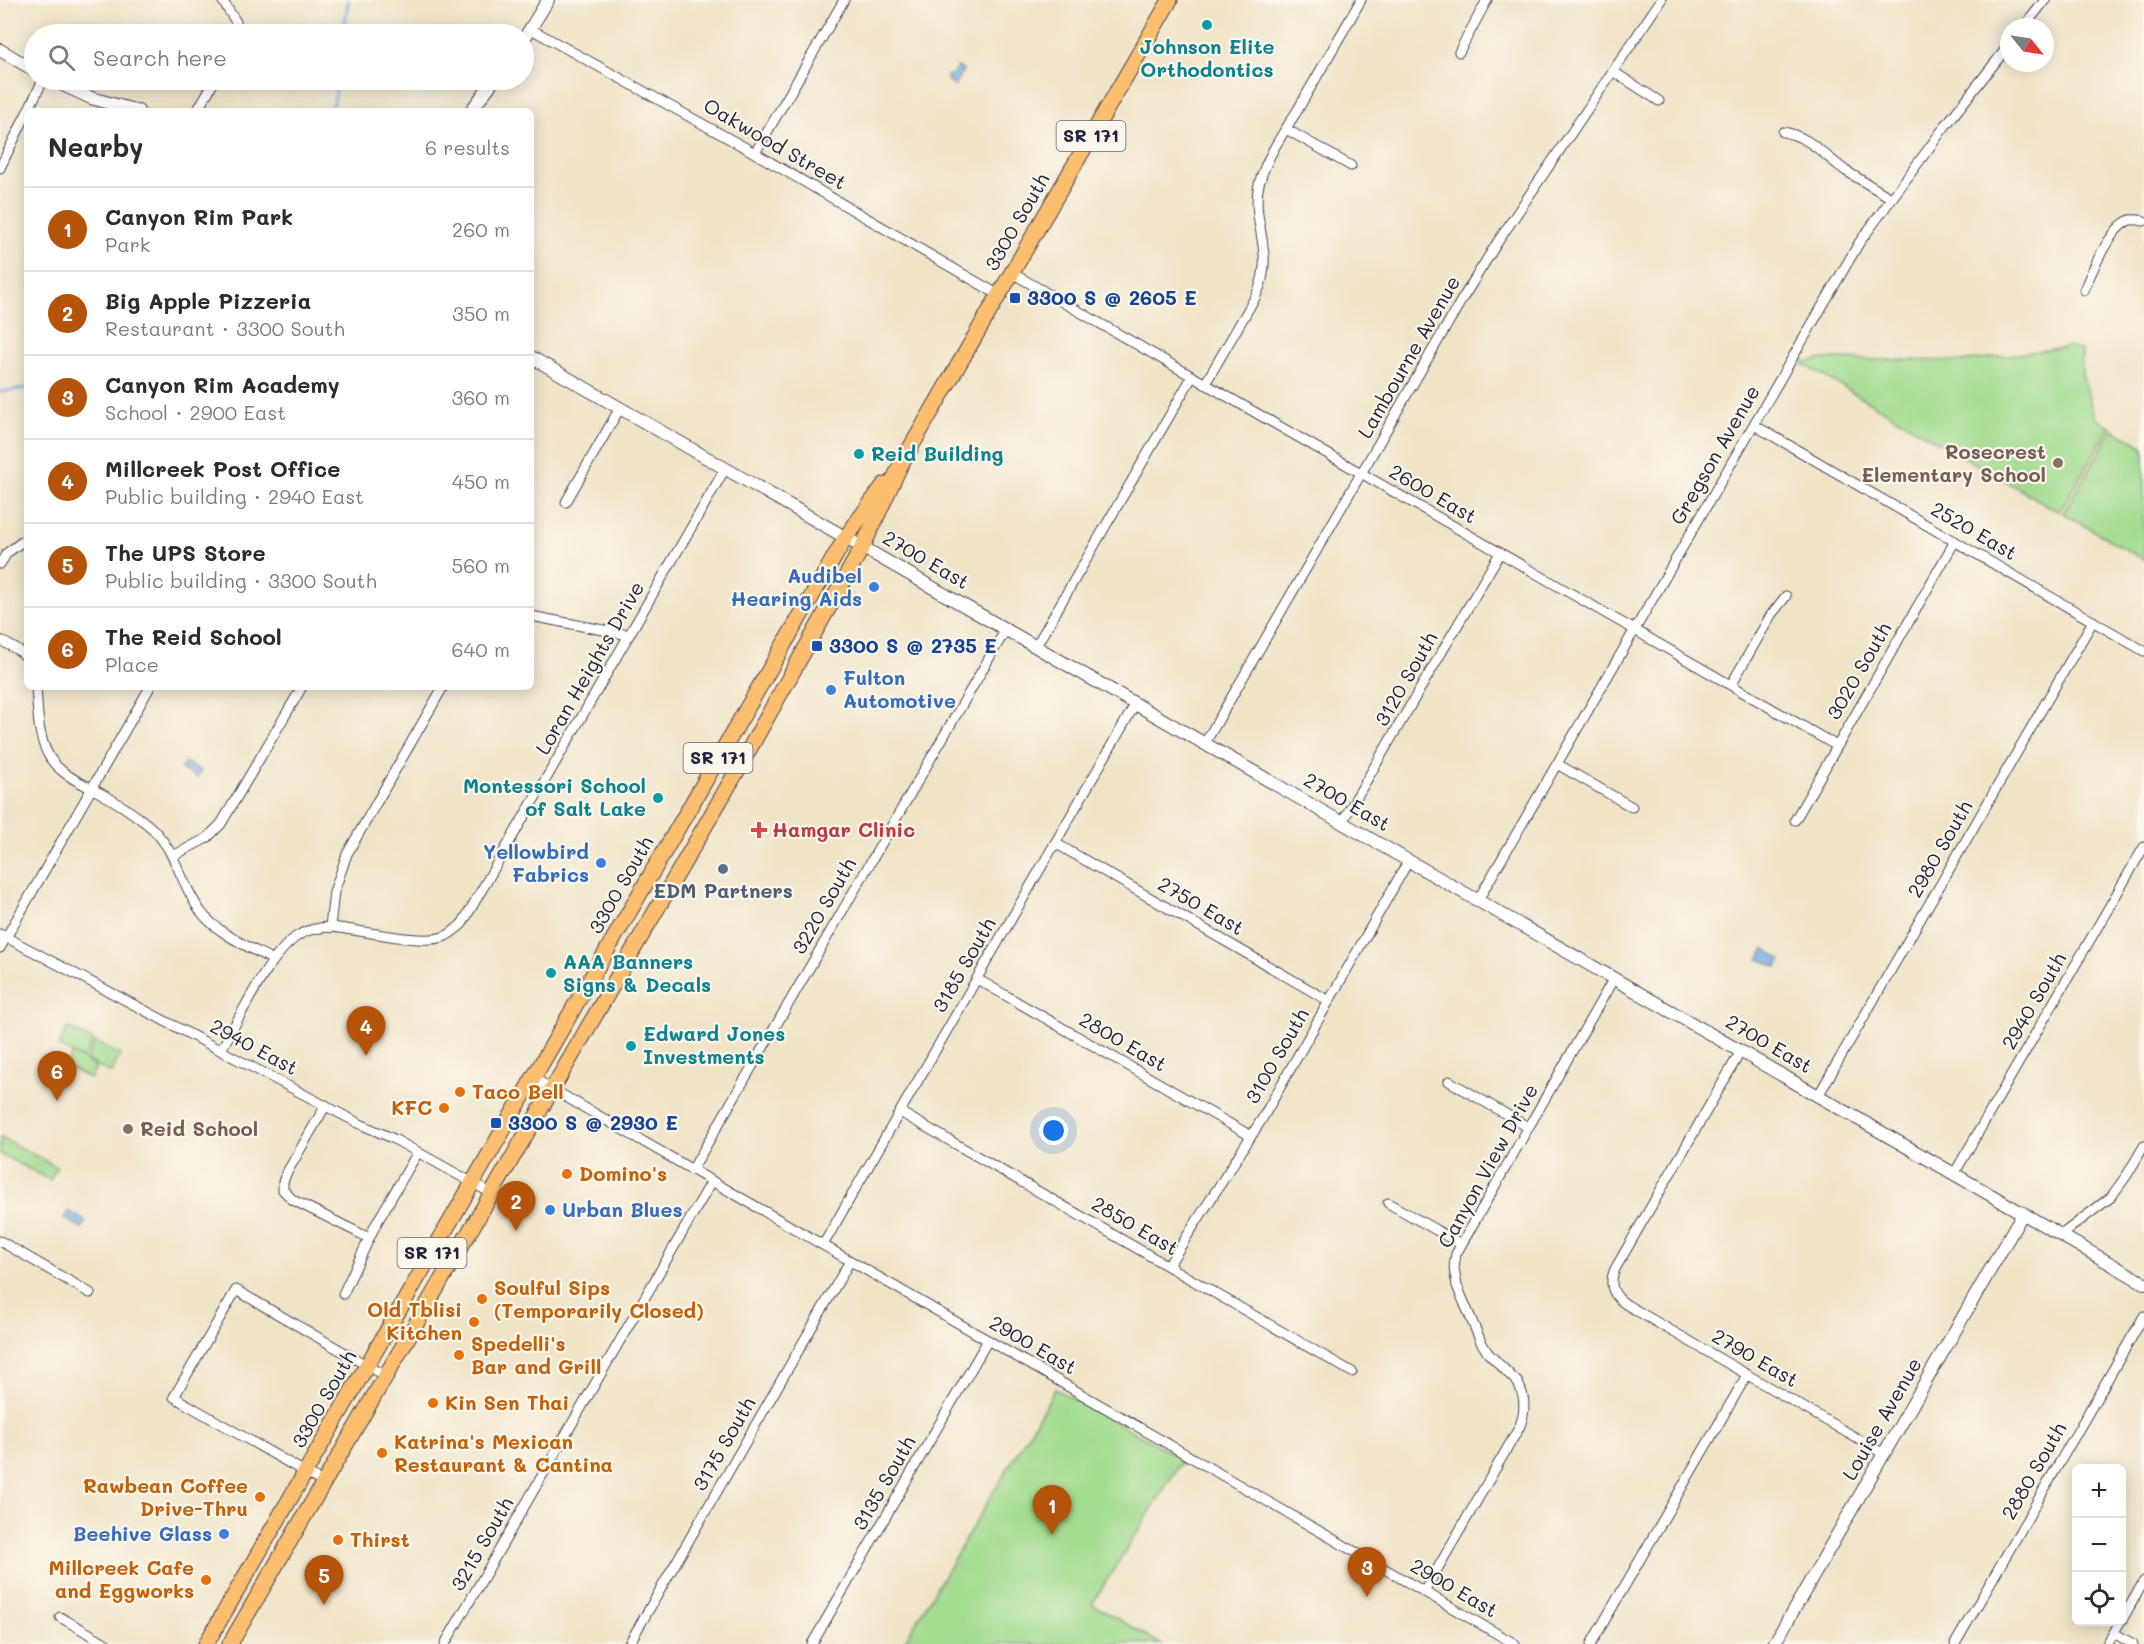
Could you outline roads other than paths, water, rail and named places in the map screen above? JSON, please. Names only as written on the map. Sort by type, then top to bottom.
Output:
[{"type":"main road","name":"3300 South","points":[[230,1644],[737,771],[863,546],[901,464],[1170,0]]},
{"type":"main road","name":"3300 South","points":[[206,1644],[846,537],[901,464]]},
{"type":"street","points":[[222,0],[236,24]]},
{"type":"street","points":[[533,24],[548,0]]},
{"type":"street","points":[[755,153],[844,0]]},
{"type":"street","points":[[1205,384],[1260,289],[1264,272],[1263,239],[1257,205],[1259,186],[1266,166],[1361,0]]},
{"type":"street","points":[[1459,52],[1487,0]]},
{"type":"street","name":"Lambourne Avenue","points":[[1205,743],[1461,301],[1497,243],[1661,0]]},
{"type":"street","points":[[2031,18],[2046,0]]},
{"type":"street","name":"Oakwood Street","points":[[534,38],[755,153],[999,295]]},
{"type":"street","points":[[0,50],[24,64]]},
{"type":"street","name":"Gregson Avenue","points":[[1478,900],[1858,243],[2000,57]]},
{"type":"street","points":[[1614,72],[1659,101]]},
{"type":"street","points":[[29,108],[38,90]]},
{"type":"street","points":[[74,90],[91,98],[127,108]]},
{"type":"street","points":[[199,108],[209,90]]},
{"type":"street","points":[[473,108],[487,90]]},
{"type":"street","points":[[0,168],[24,119]]},
{"type":"street","points":[[1286,129],[1351,166]]},
{"type":"street","points":[[1783,132],[1797,134],[1808,140],[1845,170],[1891,198]]},
{"type":"street","points":[[2084,290],[2097,259],[2120,227],[2132,220],[2144,221]]},
{"type":"street","name":"2600 East","points":[[1011,273],[1837,747]]},
{"type":"street","name":"2700 East","points":[[534,359],[2144,1283]]},
{"type":"street","points":[[1036,646],[1192,377]]},
{"type":"street","points":[[566,502],[620,408]]},
{"type":"street","name":"2520 East","points":[[1754,425],[2144,651]]},
{"type":"street","name":"Loran Heights Drive","points":[[330,927],[418,938],[441,938],[455,930],[466,917],[725,469]]},
{"type":"street","points":[[0,564],[7,553],[24,540]]},
{"type":"street","name":"3020 South","points":[[1795,820],[1955,541]]},
{"type":"street","name":"3120 South","points":[[1342,822],[1500,554]]},
{"type":"street","points":[[1731,686],[1772,615],[1786,596]]},
{"type":"street","points":[[534,617],[630,635]]},
{"type":"street","name":"2980 South","points":[[1818,1096],[2093,621]]},
{"type":"street","name":"3220 South","points":[[692,1170],[1006,629]]},
{"type":"street","points":[[0,640],[24,656]]},
{"type":"street","points":[[36,690],[43,743],[61,770],[84,786],[134,813],[150,826],[165,842],[202,914],[221,930],[273,960]]},
{"type":"street","points":[[0,948],[3,935],[92,789],[148,690]]},
{"type":"street","points":[[173,856],[207,838],[221,824],[300,690]]},
{"type":"street","points":[[221,1050],[273,960],[285,945],[300,934],[316,928],[330,927],[334,892],[347,854],[441,690]]},
{"type":"street","name":"3185 South","points":[[823,1245],[1136,703]]},
{"type":"street","points":[[1557,764],[1632,807]]},
{"type":"street","name":"2750 East","points":[[1055,843],[1329,1001]]},
{"type":"street","name":"2940 South","points":[[1954,1174],[2144,847]]},
{"type":"street","name":"3100 South","points":[[1168,1266],[1251,1136],[1409,860]]},
{"type":"street","name":"2940 East","points":[[3,935],[418,1152],[491,1193]]},
{"type":"street","name":"Canyon View Drive","points":[[1424,1592],[1519,1428],[1525,1405],[1518,1383],[1484,1347],[1460,1295],[1455,1268],[1456,1254],[1614,978]]},
{"type":"street","name":"2800 East","points":[[977,979],[1251,1136]]},
{"type":"street","name":"2790 East","points":[[1741,1051],[1615,1269],[1611,1278],[1612,1289],[1627,1305],[1884,1454]]},
{"type":"street","name":"2900 East","points":[[533,1078],[1515,1644]]},
{"type":"street","points":[[1449,1081],[1528,1127]]},
{"type":"street","points":[[326,1105],[286,1174],[283,1190],[293,1200],[369,1238]]},
{"type":"street","name":"2850 East","points":[[900,1112],[1352,1372]]},
{"type":"street","points":[[2061,1235],[2111,1197],[2144,1146]]},
{"type":"street","points":[[343,1294],[369,1238],[418,1152]]},
{"type":"street","name":"3215 South","points":[[445,1644],[712,1181]]},
{"type":"street","points":[[1388,1203],[1461,1244]]},
{"type":"street","name":"Louise Avenue","points":[[1774,1644],[2023,1213]]},
{"type":"street","points":[[0,1241],[90,1293]]},
{"type":"street","name":"3175 South","points":[[629,1644],[850,1261]]},
{"type":"street","points":[[324,1483],[174,1396],[236,1290],[385,1376]]},
{"type":"street","name":"2880 South","points":[[1955,1644],[2144,1316]]},
{"type":"street","name":"3135 South","points":[[812,1644],[988,1340]]},
{"type":"street","points":[[1591,1644],[1747,1375]]},
{"type":"street","points":[[2126,1612],[2144,1581]]},
{"type":"street","points":[[60,1617],[106,1644]]},
{"type":"street","points":[[2107,1644],[2118,1626]]},
{"type":"street","points":[[2114,1633],[2133,1644]]},
{"type":"water","points":[[957,67],[963,70],[955,86],[947,80],[947,76],[953,74]]},
{"type":"water","points":[[185,762],[201,771],[197,778],[181,769]]},
{"type":"water","points":[[1765,948],[1781,960],[1777,967],[1759,959]]},
{"type":"water","points":[[68,1211],[86,1221],[82,1228],[64,1218]]},
{"type":"waterway","points":[[345,24],[348,0]]},
{"type":"waterway","points":[[330,108],[334,103],[336,90]]},
{"type":"waterway","points":[[0,392],[24,388]]},
{"type":"place","name":"Johnson Elite Orthodontics","points":[[1207,25]]},
{"type":"place","name":"3300 S @ 2605 E","points":[[1015,298]]},
{"type":"place","name":"Reid Building","points":[[859,454]]},
{"type":"place","name":"Rosecrest Elementary School","points":[[2058,463]]},
{"type":"place","name":"Audibel Hearing Aids","points":[[874,587]]},
{"type":"place","name":"3300 S @ 2735 E","points":[[817,646]]},
{"type":"place","name":"Fulton Automotive","points":[[831,690]]},
{"type":"place","name":"Montessori School of Salt Lake","points":[[658,798]]},
{"type":"place","name":"Hamgar Clinic","points":[[759,830]]},
{"type":"place","name":"Yellowbird Fabrics","points":[[601,863]]},
{"type":"place","name":"EDM Partners","points":[[723,869]]},
{"type":"place","name":"AAA Banners Signs & Decals","points":[[551,973]]},
{"type":"place","name":"Edward Jones Investments","points":[[631,1046]]},
{"type":"place","name":"Millcreek Post Office","points":[[366,1056]]},
{"type":"place","name":"Taco Bell","points":[[460,1092]]},
{"type":"place","name":"The Reid School","points":[[57,1101]]},
{"type":"place","name":"KFC","points":[[444,1108]]},
{"type":"place","name":"3300 S @ 2930 E","points":[[496,1123]]},
{"type":"place","name":"Reid School","points":[[128,1129]]},
{"type":"place","name":"Domino's","points":[[567,1174]]},
{"type":"place","name":"Urban Blues","points":[[550,1210]]},
{"type":"place","name":"Big Apple Pizzeria","points":[[516,1231]]},
{"type":"place","name":"Soulful Sips (Temporarily Closed)","points":[[482,1299]]},
{"type":"place","name":"Old Tblisi Kitchen","points":[[474,1322]]},
{"type":"place","name":"Spedelli's Bar and Grill","points":[[459,1355]]},
{"type":"place","name":"Kin Sen Thai","points":[[433,1403]]},
{"type":"place","name":"Katrina's Mexican Restaurant & Cantina","points":[[382,1453]]},
{"type":"place","name":"Rawbean Coffee Drive-Thru","points":[[260,1497]]},
{"type":"place","name":"Beehive Glass","points":[[224,1534]]},
{"type":"place","name":"Canyon Rim Park","points":[[1052,1535]]},
{"type":"place","name":"Thirst","points":[[338,1540]]},
{"type":"place","name":"Millcreek Cafe and Eggworks","points":[[206,1580]]},
{"type":"place","name":"Canyon Rim Academy","points":[[1367,1597]]},
{"type":"place","name":"The UPS Store","points":[[324,1605]]}]
